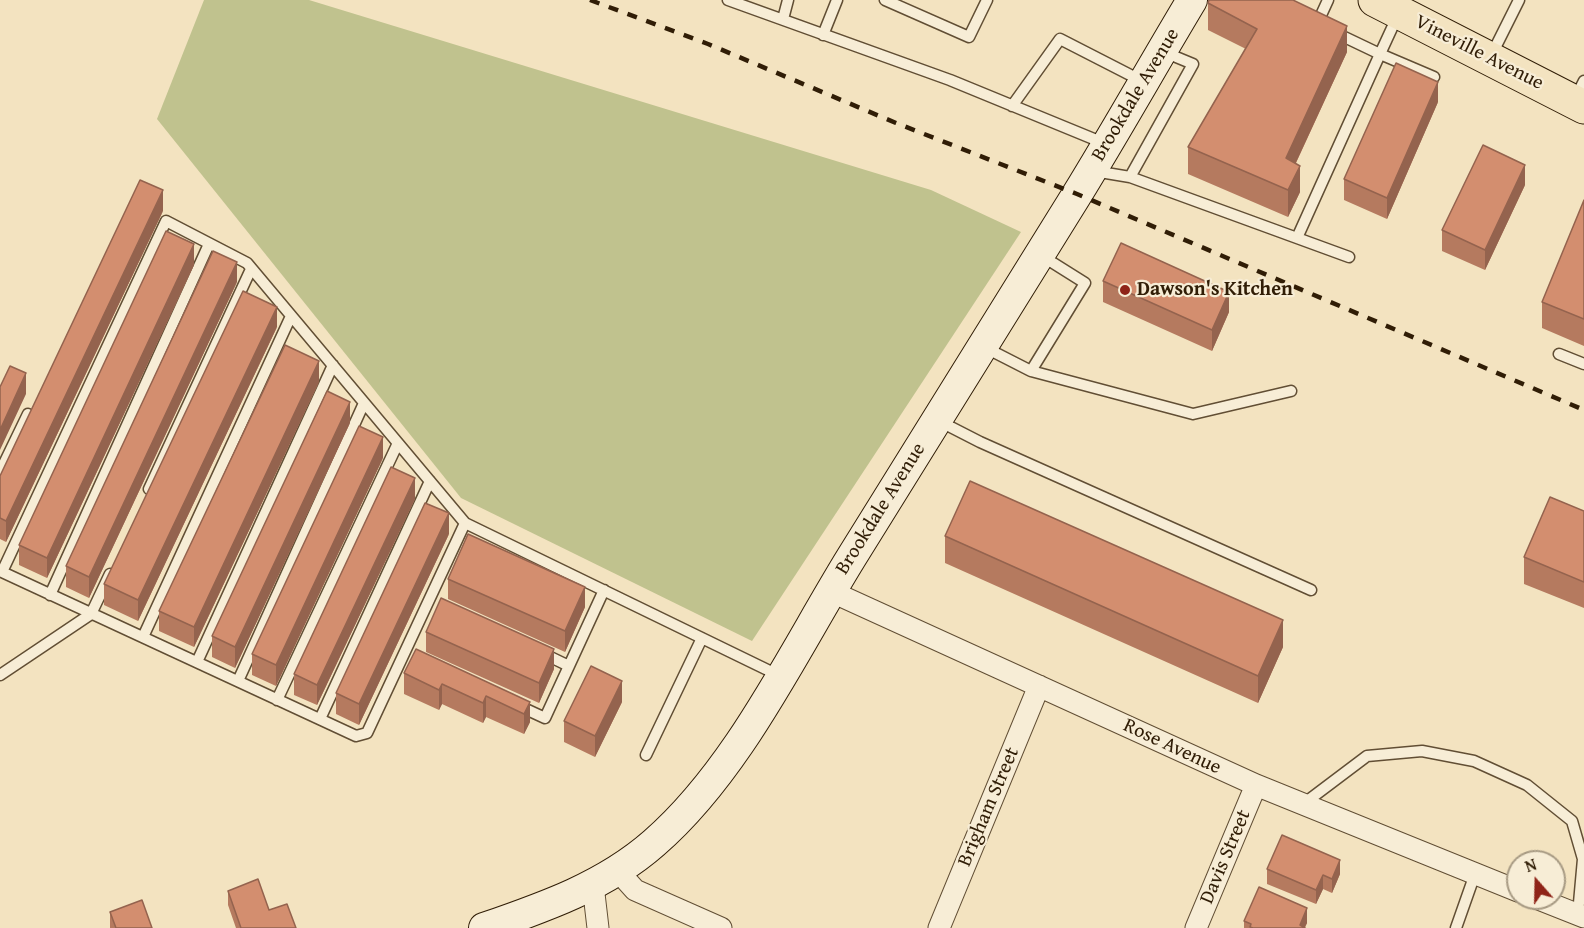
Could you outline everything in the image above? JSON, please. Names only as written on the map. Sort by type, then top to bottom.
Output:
[{"type":"main road","name":"Vineville Avenue","points":[[1387,6],[1490,58],[1581,97]]},
{"type":"street","name":"Brookdale Avenue","points":[[484,928],[566,898],[605,878],[654,843],[701,796],[750,726],[830,591],[1040,254],[1192,0]]},
{"type":"street","name":"Rose Avenue","points":[[830,591],[1256,785],[1506,886]]},
{"type":"street","name":"Brigham Street","points":[[939,928],[1039,686]]},
{"type":"street","name":"Davis Street","points":[[1196,928],[1256,785]]},
{"type":"street","points":[[598,928],[605,878],[721,928]]},
{"type":"street","points":[[1566,910],[1581,916]]},
{"type":"lane","points":[[728,0],[950,80],[1106,144]]},
{"type":"lane","points":[[783,19],[788,0]]},
{"type":"lane","points":[[823,34],[837,0]]},
{"type":"lane","points":[[885,0],[969,37],[987,0]]},
{"type":"lane","points":[[1328,0],[1317,24],[1434,77]]},
{"type":"lane","points":[[1490,58],[1519,0]]},
{"type":"lane","points":[[1297,238],[1380,54],[1387,6]]},
{"type":"lane","points":[[1012,106],[1060,39],[1143,82]]},
{"type":"lane","points":[[1130,177],[1193,64],[1162,51]]},
{"type":"lane","points":[[1091,170],[1130,177],[1349,257]]},
{"type":"lane","points":[[465,523],[367,733],[356,736],[1,572],[166,221],[247,263],[465,523],[780,676]]},
{"type":"lane","points":[[50,595],[209,244]]},
{"type":"lane","points":[[1031,370],[1085,283],[1040,254]]},
{"type":"lane","points":[[146,495],[251,269]]},
{"type":"lane","points":[[143,637],[291,316]]},
{"type":"lane","points":[[982,346],[1031,370],[1192,414],[1291,390]]},
{"type":"lane","points":[[1559,354],[1584,364]]},
{"type":"lane","points":[[197,662],[333,365]]},
{"type":"lane","points":[[238,681],[364,403]]},
{"type":"lane","points":[[0,472],[28,414]]},
{"type":"lane","points":[[936,419],[980,442],[1311,590]]},
{"type":"lane","points":[[277,700],[399,443]]},
{"type":"lane","points":[[320,719],[430,481]]},
{"type":"lane","points":[[0,675],[91,614],[116,560]]},
{"type":"lane","points":[[513,704],[545,718],[604,590]]},
{"type":"lane","points":[[429,600],[440,605]]},
{"type":"lane","points":[[646,755],[702,638]]},
{"type":"lane","points":[[537,651],[569,666]]},
{"type":"lane","points":[[404,655],[415,659]]},
{"type":"lane","points":[[1302,805],[1367,756],[1422,751],[1474,761],[1527,785],[1572,821],[1584,859],[1581,916]]},
{"type":"lane","points":[[1456,928],[1475,874]]},
{"type":"green space","points":[[204,0],[309,0],[931,190],[1021,232],[752,641],[461,498],[157,119]]},
{"type":"building","points":[[1209,0],[1293,0],[1347,26],[1286,158],[1300,166],[1288,190],[1188,147],[1257,29],[1208,3]]},
{"type":"building","points":[[1396,63],[1438,82],[1387,198],[1344,179]]},
{"type":"building","points":[[1483,145],[1525,165],[1485,250],[1442,230]]},
{"type":"building","points":[[140,180],[163,190],[6,521],[0,518],[0,476]]},
{"type":"building","points":[[1584,200],[1584,319],[1542,302]]},
{"type":"building","points":[[166,231],[194,244],[47,558],[19,545]]},
{"type":"building","points":[[1121,243],[1229,292],[1212,330],[1103,281]]},
{"type":"building","points":[[213,251],[237,262],[89,577],[66,566]]},
{"type":"building","points":[[243,291],[277,307],[138,600],[104,584]]},
{"type":"building","points":[[285,345],[319,361],[194,627],[159,611]]},
{"type":"building","points":[[10,366],[26,373],[0,430],[0,387]]},
{"type":"building","points":[[327,391],[350,402],[235,647],[212,636]]},
{"type":"building","points":[[359,426],[383,437],[276,665],[252,654]]},
{"type":"building","points":[[391,467],[415,478],[317,685],[294,674]]},
{"type":"building","points":[[970,481],[1283,620],[1258,676],[945,536]]},
{"type":"building","points":[[1550,497],[1584,511],[1584,582],[1524,557]]},
{"type":"building","points":[[425,503],[449,513],[359,704],[336,693]]},
{"type":"building","points":[[468,534],[585,587],[565,631],[448,579]]},
{"type":"building","points":[[441,598],[554,649],[539,683],[426,632]]},
{"type":"building","points":[[416,649],[530,702],[524,714],[486,696],[483,703],[442,684],[439,690],[404,673]]},
{"type":"building","points":[[591,666],[622,681],[595,736],[564,721]]},
{"type":"building","points":[[1282,835],[1340,860],[1332,879],[1323,875],[1316,890],[1267,869]]},
{"type":"building","points":[[258,879],[269,910],[287,904],[296,928],[241,928],[228,891]]},
{"type":"building","points":[[1259,887],[1307,908],[1300,925],[1305,928],[1250,927],[1251,924],[1244,921]]},
{"type":"building","points":[[142,900],[152,928],[116,928],[110,912]]},
{"type":"railway","points":[[590,0],[708,44],[896,123],[1077,194],[1584,410]]},
{"type":"place","name":"Dawson's Kitchen","points":[[1125,290]]}]
